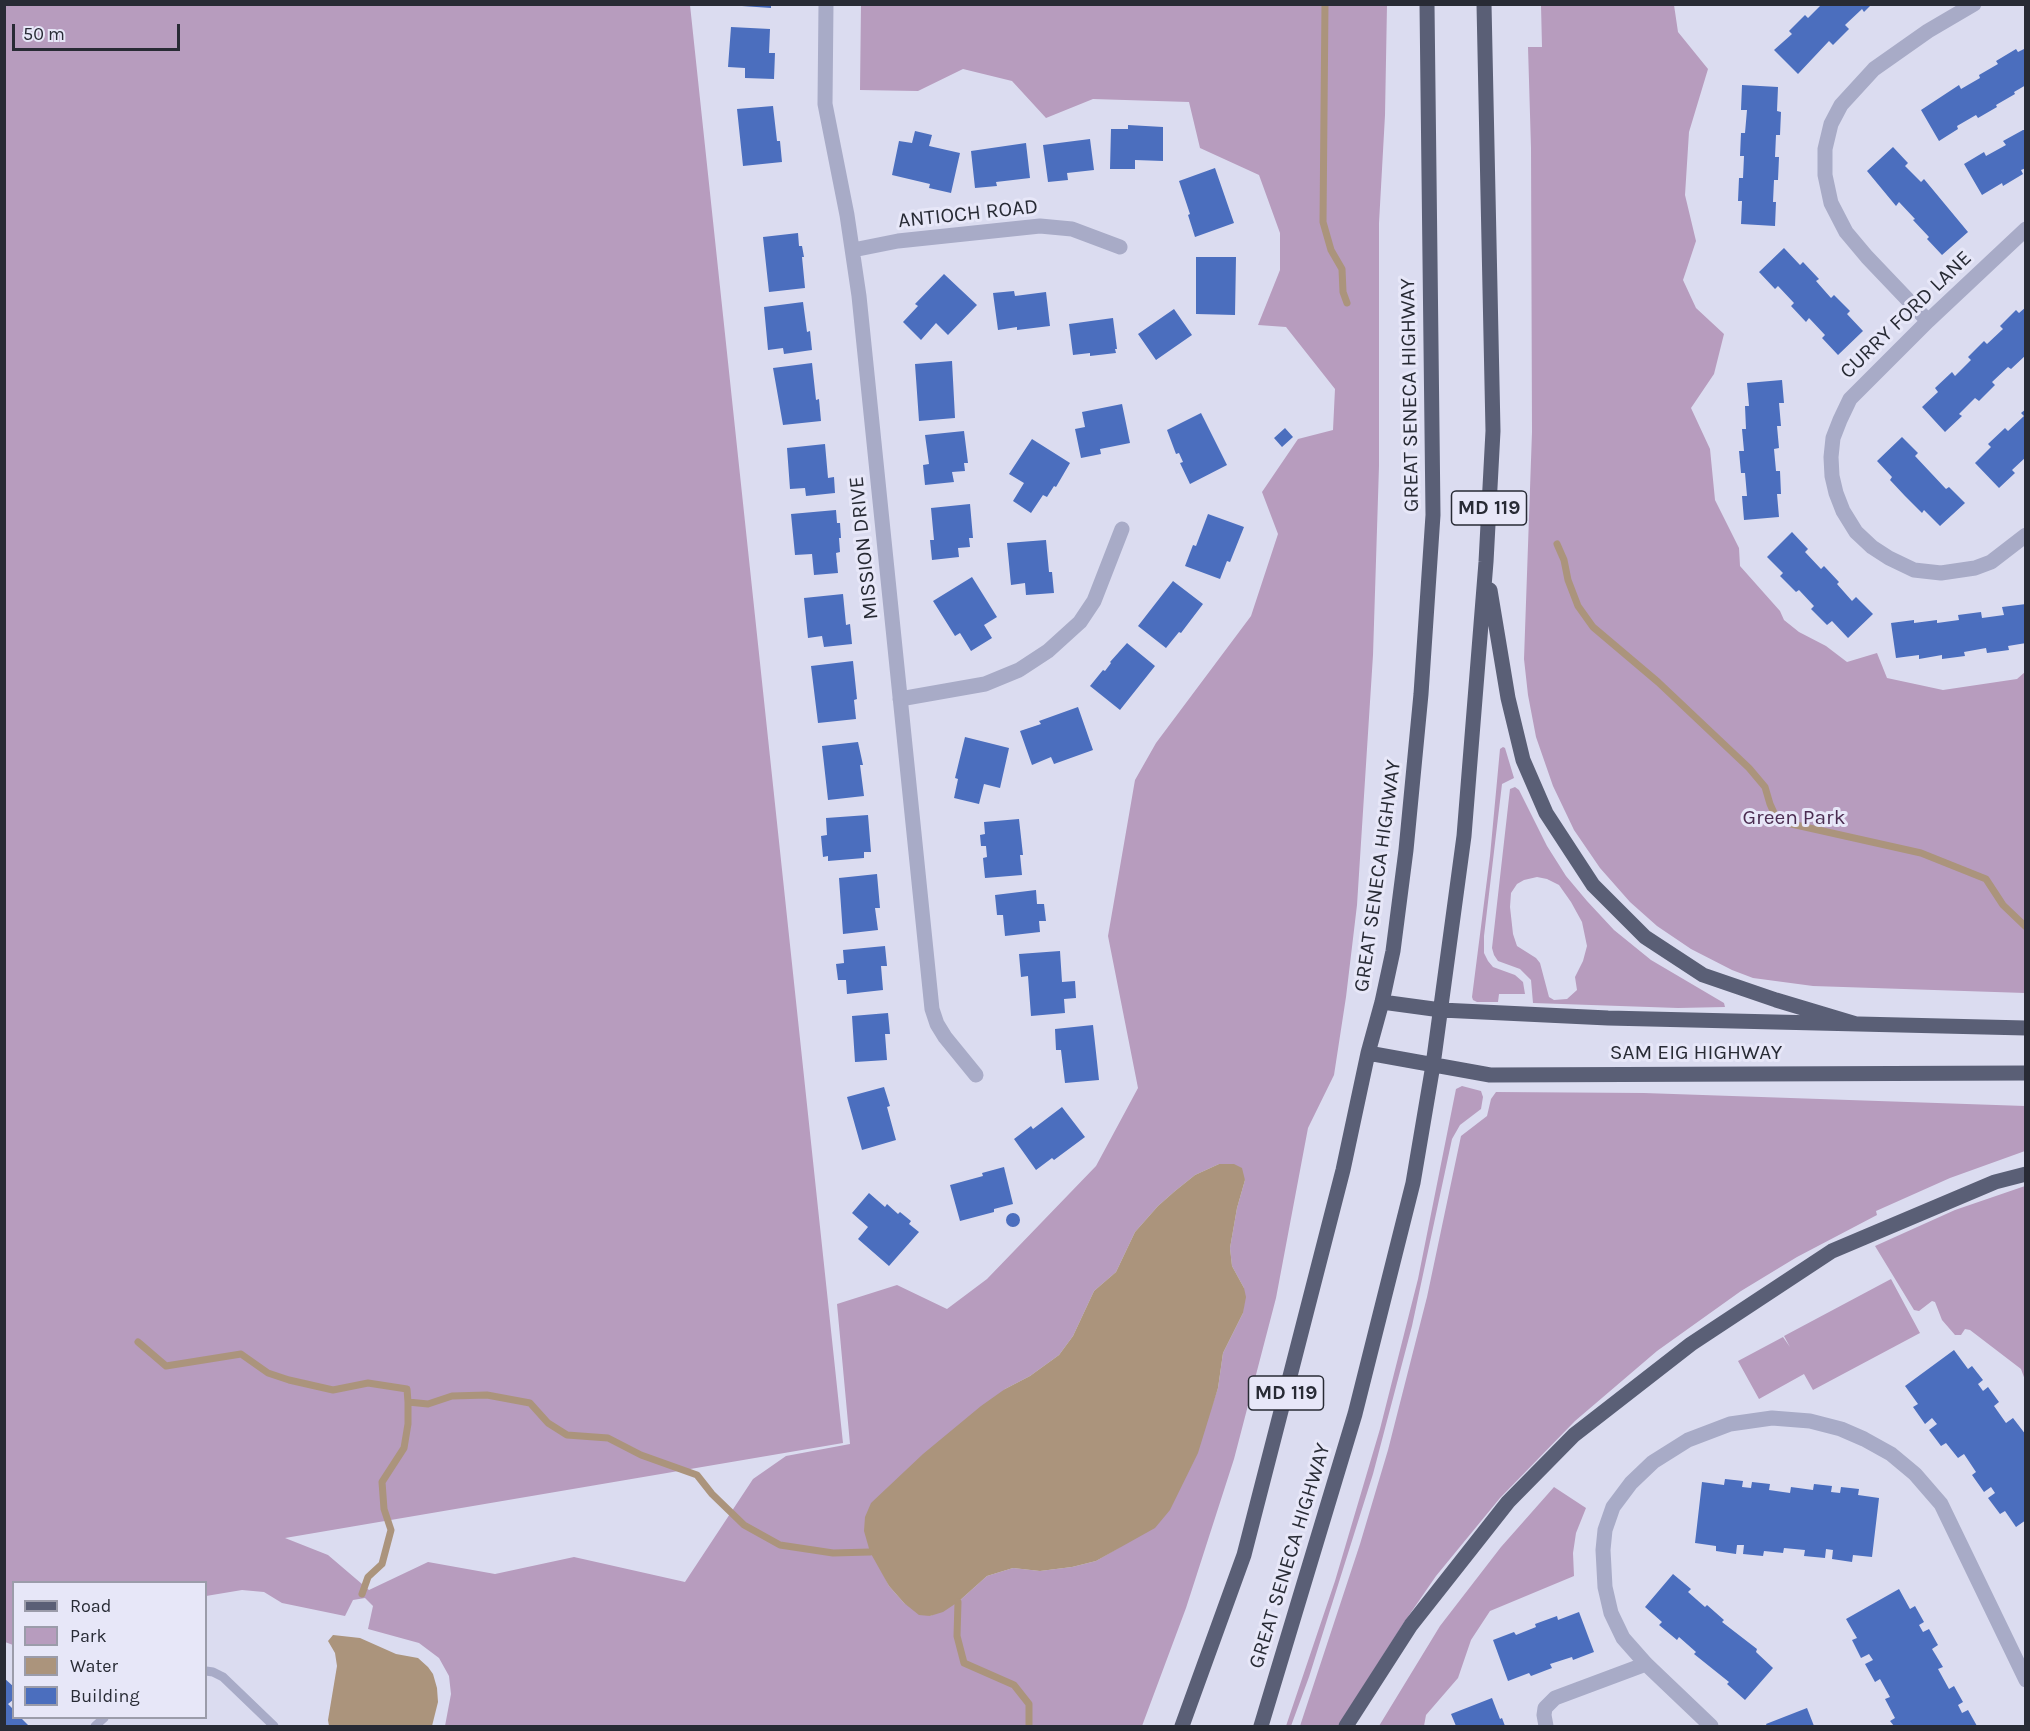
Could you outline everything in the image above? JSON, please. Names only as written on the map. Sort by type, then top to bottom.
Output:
[{"type":"main road","name":"GREAT SENECA HIGHWAY","points":[[1182,1726],[1244,1555],[1343,1170],[1393,951],[1406,850],[1421,694],[1433,515],[1427,4]]},
{"type":"main road","name":"GREAT SENECA HIGHWAY","points":[[1260,1726],[1355,1414],[1413,1183],[1433,1065],[1464,836],[1486,562],[1493,431],[1484,4]]},
{"type":"main road","points":[[1486,562],[1508,698],[1523,760],[1546,813],[1593,885],[1645,937],[1703,975],[1856,1024]]},
{"type":"main road","name":"SAM EIG HIGHWAY","points":[[1382,1002],[1441,1010],[1608,1018],[2025,1028]]},
{"type":"main road","name":"SAM EIG HIGHWAY","points":[[1368,1053],[1490,1075],[2025,1073]]},
{"type":"main road","points":[[1346,1726],[1418,1616],[1508,1502],[1574,1435],[1691,1344],[1832,1251],[1995,1182],[2025,1174]]},
{"type":"street","name":"MISSION DRIVE","points":[[826,4],[825,104],[853,250],[932,1009],[945,1037],[976,1075]]},
{"type":"street","points":[[1928,321],[1846,232],[1831,203],[1825,175],[1825,149],[1832,124],[1841,105],[1874,69],[1928,31],[1974,4]]},
{"type":"street","name":"ANTIOCH ROAD","points":[[853,250],[898,241],[1040,226],[1072,229],[1120,247]]},
{"type":"street","name":"CURRY FORD LANE","points":[[2025,230],[1928,321],[1850,399],[1833,438],[1831,457],[1834,485],[1843,511],[1856,532],[1872,547],[1914,570],[1928,573],[1959,572],[1983,565],[2006,552],[2025,534]]},
{"type":"street","points":[[900,699],[985,684],[1019,670],[1048,651],[1080,622],[1094,602],[1122,529]]},
{"type":"street","points":[[1712,1726],[1646,1664],[1623,1638],[1611,1613],[1605,1587],[1604,1540],[1613,1507],[1653,1462],[1688,1440],[1730,1424],[1772,1418],[1810,1421],[1841,1429],[1891,1454],[1915,1474],[1941,1504],[2025,1680]]},
{"type":"street","points":[[1546,1726],[1545,1708],[1555,1698],[1646,1664]]},
{"type":"lane","points":[[207,1671],[223,1677],[274,1726]]},
{"type":"green space","points":[[4,5],[690,5],[843,1443],[285,1538],[328,1555],[369,1590],[428,1562],[495,1574],[574,1557],[685,1582],[753,1479],[786,1456],[850,1444],[837,1304],[897,1285],[947,1309],[987,1279],[1096,1166],[1138,1088],[1108,936],[1135,780],[1156,743],[1251,616],[1278,534],[1262,492],[1298,439],[1333,430],[1335,389],[1286,327],[1258,325],[1280,270],[1280,233],[1259,175],[1200,148],[1189,102],[1093,99],[1046,118],[1012,81],[963,69],[918,91],[860,90],[861,5],[1387,5],[1385,115],[1379,223],[1379,466],[1373,655],[1357,905],[1346,997],[1334,1075],[1308,1128],[1276,1298],[1234,1459],[1186,1608],[1142,1726],[445,1726],[451,1694],[449,1676],[439,1658],[419,1643],[368,1629],[373,1606],[365,1598],[353,1600],[345,1616],[282,1603],[264,1592],[242,1590],[207,1596],[207,1581],[12,1581],[12,1645],[5,1642]],"holes":[[[1219,1164],[1233,1164],[1245,1180],[1230,1248],[1232,1266],[1244,1288],[1243,1313],[1223,1353],[1218,1388],[1207,1420],[1120,1547],[1096,1561],[1072,1567],[1040,1571],[1013,1568],[987,1576],[958,1602],[930,1616],[904,1603],[889,1586],[879,1565],[1005,1389],[1030,1376],[1059,1355],[1073,1336],[1094,1291],[1116,1272],[1135,1232],[1175,1191],[1195,1175]]]},
{"type":"green space","name":"Green Park","points":[[1541,5],[1674,5],[1678,32],[1708,69],[1689,132],[1685,195],[1696,241],[1683,280],[1696,308],[1724,334],[1714,374],[1691,408],[1710,449],[1715,500],[1739,548],[1740,566],[1780,611],[1784,620],[1799,632],[1826,646],[1847,662],[1877,653],[1887,678],[1943,690],[2017,679],[2025,672],[2025,993],[1813,986],[1753,978],[1691,949],[1657,926],[1630,902],[1600,868],[1574,830],[1553,786],[1536,737],[1524,659],[1532,432],[1531,148],[1528,47],[1542,47]]},
{"type":"green space","points":[[1503,747],[1514,778],[1502,784],[1484,936],[1484,953],[1493,967],[1515,975],[1523,982],[1525,994],[1499,994],[1498,1002],[1477,1002],[1472,997],[1490,856],[1500,749]]},
{"type":"green space","points":[[1515,787],[1519,790],[1547,846],[1566,876],[1614,930],[1651,960],[1724,1003],[1725,1007],[1678,1008],[1533,1003],[1531,980],[1520,969],[1498,961],[1492,948],[1510,789]],"holes":[[[1537,877],[1559,885],[1571,902],[1582,922],[1587,946],[1575,977],[1577,990],[1567,999],[1554,1000],[1549,997],[1540,963],[1517,946],[1513,934],[1511,893],[1517,884],[1524,880]]]},
{"type":"green space","points":[[1462,1086],[1481,1091],[1483,1097],[1481,1109],[1460,1125],[1452,1139],[1412,1326],[1373,1474],[1309,1677],[1291,1726],[1286,1726],[1335,1581],[1380,1429],[1418,1279],[1456,1089]]},
{"type":"green space","points":[[1496,1092],[1644,1093],[2025,1106],[2025,1151],[1950,1178],[1876,1211],[1877,1215],[1797,1257],[1741,1291],[1657,1351],[1575,1421],[1500,1498],[1436,1576],[1338,1726],[1300,1726],[1360,1544],[1388,1450],[1427,1297],[1461,1136],[1487,1116],[1491,1099]]},
{"type":"green space","points":[[2026,1186],[2025,1380],[2021,1369],[1970,1330],[1965,1329],[1961,1335],[1955,1335],[1942,1320],[1935,1302],[1932,1301],[1919,1311],[1914,1310],[1875,1246],[1955,1210]]},
{"type":"green space","points":[[1891,1279],[1920,1333],[1813,1390],[1804,1374],[1759,1399],[1738,1361],[1783,1337],[1790,1347],[1784,1336]]},
{"type":"green space","points":[[1554,1487],[1586,1508],[1576,1533],[1573,1553],[1574,1576],[1490,1611],[1471,1640],[1458,1678],[1426,1715],[1424,1726],[1379,1726],[1440,1626],[1501,1547]]},
{"type":"water","points":[[1219,1164],[1234,1164],[1242,1168],[1245,1180],[1230,1248],[1232,1266],[1244,1288],[1246,1297],[1243,1313],[1223,1353],[1218,1388],[1198,1453],[1170,1510],[1155,1528],[1096,1561],[1040,1571],[1013,1568],[987,1576],[943,1612],[930,1616],[919,1615],[889,1586],[870,1552],[864,1531],[865,1517],[871,1503],[923,1454],[981,1406],[1059,1355],[1073,1336],[1094,1291],[1116,1272],[1135,1232],[1175,1191],[1195,1175]]},
{"type":"water","points":[[333,1635],[360,1638],[396,1654],[418,1658],[428,1667],[433,1674],[437,1688],[438,1702],[432,1726],[329,1726],[337,1666],[335,1653],[328,1641]]},
{"type":"building","points":[[742,4],[771,4],[771,8],[742,6]]},
{"type":"building","points":[[1822,4],[1872,4],[1864,12],[1862,9],[1845,25],[1849,29],[1833,45],[1829,41],[1798,74],[1774,50],[1792,34],[1789,31],[1805,15],[1808,18]]},
{"type":"building","points":[[731,27],[770,29],[769,53],[775,53],[774,79],[745,78],[745,68],[728,67]]},
{"type":"building","points":[[2026,48],[2026,85],[1996,105],[1997,107],[1957,126],[1958,129],[1939,141],[1921,110],[1959,85],[1961,89],[1980,78],[1979,75],[1998,64],[1996,61],[2016,49],[2018,52]]},
{"type":"building","points":[[1742,85],[1778,87],[1777,111],[1781,112],[1780,135],[1776,135],[1775,157],[1779,157],[1778,180],[1774,180],[1775,226],[1741,224],[1742,201],[1738,201],[1739,178],[1743,178],[1744,156],[1740,156],[1741,133],[1745,133],[1747,110],[1741,110]]},
{"type":"building","points":[[773,106],[782,162],[743,166],[737,109]]},
{"type":"building","points":[[1128,125],[1163,127],[1163,161],[1135,160],[1135,169],[1110,169],[1111,129],[1128,129]]},
{"type":"building","points":[[2026,130],[2026,168],[2021,170],[2023,174],[1982,195],[1964,164],[1984,152],[1986,156],[2006,145],[2003,141]]},
{"type":"building","points":[[915,131],[932,135],[929,146],[960,153],[951,193],[929,188],[930,184],[892,175],[899,141],[912,143]]},
{"type":"building","points":[[1090,139],[1094,170],[1067,173],[1068,180],[1048,182],[1043,145]]},
{"type":"building","points":[[1026,143],[1030,178],[996,182],[997,186],[975,188],[971,151]]},
{"type":"building","points":[[1893,147],[1908,163],[1905,166],[1921,182],[1924,179],[1968,232],[1942,255],[1927,239],[1929,237],[1913,220],[1915,219],[1899,202],[1896,206],[1867,171]]},
{"type":"building","points":[[1215,168],[1234,223],[1195,237],[1179,181]]},
{"type":"building","points":[[798,233],[799,246],[802,246],[804,257],[802,257],[805,288],[769,292],[763,237]]},
{"type":"building","points":[[1784,248],[1800,265],[1803,262],[1819,279],[1816,281],[1831,298],[1834,295],[1850,311],[1847,314],[1863,331],[1838,355],[1822,338],[1825,335],[1809,318],[1806,322],[1791,306],[1794,303],[1778,286],[1775,289],[1759,272]]},
{"type":"building","points":[[1196,257],[1236,257],[1235,315],[1196,314]]},
{"type":"building","points":[[944,274],[977,305],[948,335],[936,323],[921,340],[903,322],[918,306],[915,304]]},
{"type":"building","points":[[1014,291],[1015,296],[1046,292],[1050,326],[998,330],[993,293]]},
{"type":"building","points":[[803,302],[812,350],[784,354],[783,348],[768,350],[764,307]]},
{"type":"building","points":[[2026,307],[2026,355],[1992,382],[1995,385],[1979,401],[1975,398],[1959,414],[1962,416],[1945,432],[1922,407],[1938,392],[1935,388],[1952,372],[1955,376],[1971,360],[1968,357],[1984,341],[1987,344],[2003,329],[2000,326],[2016,310],[2019,313]]},
{"type":"building","points":[[1174,309],[1192,335],[1156,360],[1138,334]]},
{"type":"building","points":[[1113,318],[1116,353],[1073,355],[1069,324]]},
{"type":"building","points":[[952,361],[955,418],[919,421],[915,364]]},
{"type":"building","points":[[812,363],[821,421],[783,425],[773,368]]},
{"type":"building","points":[[1782,380],[1784,403],[1779,403],[1781,426],[1777,426],[1779,448],[1774,449],[1776,471],[1780,471],[1781,494],[1777,494],[1779,517],[1744,520],[1742,496],[1747,496],[1745,473],[1741,473],[1739,451],[1744,451],[1742,429],[1746,429],[1745,406],[1749,406],[1747,383]]},
{"type":"building","points":[[1122,404],[1130,443],[1100,449],[1101,454],[1081,458],[1075,429],[1085,427],[1082,412]]},
{"type":"building","points":[[2026,409],[2026,457],[2012,470],[2015,473],[1999,488],[1975,463],[1991,447],[1988,444],[2005,428],[2008,431],[2024,416],[2021,413]]},
{"type":"building","points":[[1201,413],[1227,465],[1190,484],[1180,463],[1183,462],[1179,453],[1176,454],[1167,430]]},
{"type":"building","points":[[1285,428],[1293,437],[1282,447],[1274,438]]},
{"type":"building","points":[[964,431],[968,463],[964,463],[965,471],[952,472],[954,482],[925,485],[923,465],[929,464],[925,435]]},
{"type":"building","points":[[1902,437],[1918,453],[1915,456],[1946,489],[1949,487],[1965,503],[1940,526],[1924,510],[1922,513],[1905,496],[1877,461]]},
{"type":"building","points":[[1032,439],[1070,463],[1056,487],[1054,486],[1047,497],[1043,495],[1031,513],[1013,501],[1024,483],[1009,474]]},
{"type":"building","points":[[825,444],[828,478],[834,477],[835,493],[806,496],[805,488],[790,489],[787,448]]},
{"type":"building","points":[[970,504],[973,538],[969,538],[970,547],[958,548],[959,557],[932,560],[930,540],[934,540],[931,508]]},
{"type":"building","points":[[836,510],[841,538],[839,538],[840,552],[836,553],[838,573],[814,575],[812,554],[795,555],[791,514]]},
{"type":"building","points":[[1208,514],[1244,527],[1230,562],[1227,561],[1220,579],[1185,566],[1193,545],[1196,546]]},
{"type":"building","points":[[1792,532],[1808,549],[1805,552],[1821,569],[1824,566],[1852,601],[1856,597],[1873,614],[1848,638],[1832,621],[1827,625],[1811,609],[1814,606],[1799,590],[1796,592],[1780,576],[1783,573],[1767,557]]},
{"type":"building","points":[[1046,540],[1049,572],[1052,572],[1054,593],[1026,595],[1025,583],[1011,585],[1007,543]]},
{"type":"building","points":[[972,577],[997,617],[984,625],[992,638],[971,651],[960,633],[955,636],[933,601]]},
{"type":"building","points":[[1173,581],[1203,604],[1181,633],[1179,632],[1166,648],[1138,626]]},
{"type":"building","points":[[843,594],[846,625],[850,624],[852,644],[824,647],[822,636],[808,638],[804,598]]},
{"type":"building","points":[[2026,604],[2026,643],[2008,646],[2009,650],[1987,653],[1986,648],[1964,652],[1965,656],[1942,659],[1942,655],[1919,659],[1919,655],[1896,658],[1891,623],[1937,620],[1937,623],[1959,620],[1958,615],[1981,612],[1982,618],[2004,615],[2002,607]]},
{"type":"building","points":[[1127,643],[1155,666],[1120,710],[1090,686]]},
{"type":"building","points":[[853,661],[857,699],[854,700],[856,719],[818,723],[811,666]]},
{"type":"building","points":[[1078,707],[1093,750],[1054,764],[1051,757],[1032,765],[1020,731],[1041,724],[1039,721]]},
{"type":"building","points":[[965,737],[1009,748],[1000,788],[984,784],[979,804],[954,798],[958,779],[955,778]]},
{"type":"building","points":[[858,742],[863,765],[860,765],[864,796],[828,800],[822,746]]},
{"type":"building","points":[[868,815],[871,852],[864,852],[864,858],[828,861],[828,856],[823,857],[821,836],[827,835],[826,818]]},
{"type":"building","points":[[1019,819],[1023,855],[1020,855],[1022,875],[985,878],[983,858],[987,857],[986,846],[981,846],[980,835],[985,834],[984,822]]},
{"type":"building","points":[[877,874],[880,908],[875,908],[878,930],[843,934],[839,878]]},
{"type":"building","points":[[1036,890],[1037,904],[1044,904],[1046,921],[1039,921],[1040,932],[1005,936],[1003,915],[997,915],[995,895]]},
{"type":"building","points":[[885,946],[887,966],[881,966],[883,990],[847,994],[846,980],[838,980],[836,964],[844,963],[843,950]]},
{"type":"building","points":[[1060,951],[1062,982],[1075,981],[1076,998],[1064,999],[1065,1013],[1031,1016],[1028,976],[1021,977],[1019,954]]},
{"type":"building","points":[[888,1013],[890,1034],[885,1034],[887,1060],[855,1062],[852,1016]]},
{"type":"building","points":[[1093,1025],[1099,1080],[1065,1083],[1061,1050],[1056,1050],[1055,1029]]},
{"type":"building","points":[[884,1087],[896,1140],[862,1150],[847,1097]]},
{"type":"building","points":[[1062,1107],[1085,1137],[1036,1170],[1014,1139],[1031,1126],[1033,1129]]},
{"type":"building","points":[[1004,1167],[1013,1204],[994,1209],[994,1212],[960,1221],[950,1185],[983,1176],[982,1173]]},
{"type":"building","points":[[869,1193],[885,1207],[887,1204],[898,1214],[900,1212],[919,1232],[889,1266],[858,1239],[868,1227],[852,1213]]},
{"type":"building","points":[[1010,1213],[1016,1213],[1020,1220],[1016,1227],[1010,1227],[1006,1223],[1006,1217]]},
{"type":"building","points":[[1954,1350],[1968,1369],[1972,1366],[1983,1380],[1978,1384],[1983,1391],[1988,1387],[1999,1402],[1994,1406],[2006,1423],[2013,1418],[2026,1435],[2026,1520],[2016,1527],[2005,1511],[2000,1514],[1988,1498],[1995,1493],[1991,1487],[1984,1492],[1972,1475],[1976,1472],[1964,1454],[1958,1458],[1946,1443],[1941,1446],[1929,1430],[1937,1424],[1932,1418],[1925,1424],[1913,1407],[1918,1404],[1905,1386]]},
{"type":"building","points":[[1725,1479],[1743,1481],[1742,1487],[1751,1488],[1752,1482],[1770,1484],[1769,1490],[1790,1493],[1791,1487],[1813,1490],[1814,1484],[1832,1486],[1831,1492],[1840,1493],[1841,1487],[1859,1489],[1858,1495],[1879,1498],[1872,1557],[1853,1555],[1852,1562],[1832,1559],[1833,1550],[1826,1549],[1825,1558],[1804,1556],[1805,1550],[1784,1548],[1783,1553],[1764,1551],[1763,1556],[1743,1554],[1744,1545],[1737,1545],[1736,1554],[1716,1551],[1716,1546],[1695,1543],[1702,1482],[1724,1485]]},
{"type":"building","points":[[1673,1574],[1691,1589],[1688,1592],[1705,1607],[1707,1605],[1724,1620],[1722,1622],[1757,1649],[1756,1652],[1773,1668],[1745,1700],[1727,1684],[1729,1682],[1694,1654],[1696,1652],[1679,1637],[1677,1640],[1659,1625],[1662,1622],[1645,1607]]},
{"type":"building","points":[[1899,1589],[1910,1609],[1915,1606],[1924,1622],[1919,1625],[1923,1632],[1929,1629],[1938,1645],[1932,1649],[1943,1667],[1938,1669],[1949,1689],[1954,1686],[1963,1702],[1958,1705],[1962,1713],[1968,1710],[1977,1726],[1894,1726],[1890,1721],[1895,1718],[1885,1699],[1890,1697],[1880,1679],[1875,1682],[1865,1664],[1873,1660],[1869,1654],[1861,1658],[1852,1640],[1857,1638],[1846,1619]]},
{"type":"building","points":[[1579,1612],[1594,1652],[1573,1660],[1572,1657],[1550,1664],[1552,1668],[1508,1681],[1493,1640],[1514,1632],[1516,1635],[1536,1627],[1535,1624],[1557,1616],[1558,1620]]},
{"type":"building","points":[[4,1678],[12,1685],[12,1701],[8,1704],[12,1708],[12,1719],[22,1719],[29,1726],[4,1726]]},
{"type":"building","points":[[1492,1698],[1505,1726],[1456,1726],[1451,1714]]},
{"type":"building","points":[[1807,1708],[1814,1726],[1767,1726],[1766,1724]]},
{"type":"waterway","points":[[1325,4],[1323,222],[1331,250],[1342,269],[1343,292],[1347,303]]},
{"type":"waterway","points":[[1557,544],[1578,606],[1593,627],[1658,682],[1749,768],[1765,787],[1775,815],[1787,823],[1921,853],[1986,879],[2003,905],[2026,927]]},
{"type":"waterway","points":[[138,1342],[166,1366],[241,1354],[268,1373],[333,1390],[368,1383],[407,1389],[408,1402],[428,1404],[452,1396],[487,1395],[530,1403],[548,1423],[567,1435],[608,1438],[641,1455],[697,1475],[712,1494],[744,1525],[780,1545],[833,1553],[870,1552]]},
{"type":"waterway","points":[[362,1594],[368,1577],[382,1564],[391,1530],[384,1509],[382,1482],[404,1448],[408,1424],[408,1402]]},
{"type":"waterway","points":[[958,1602],[957,1636],[964,1663],[1014,1685],[1029,1704],[1029,1726]]}]
